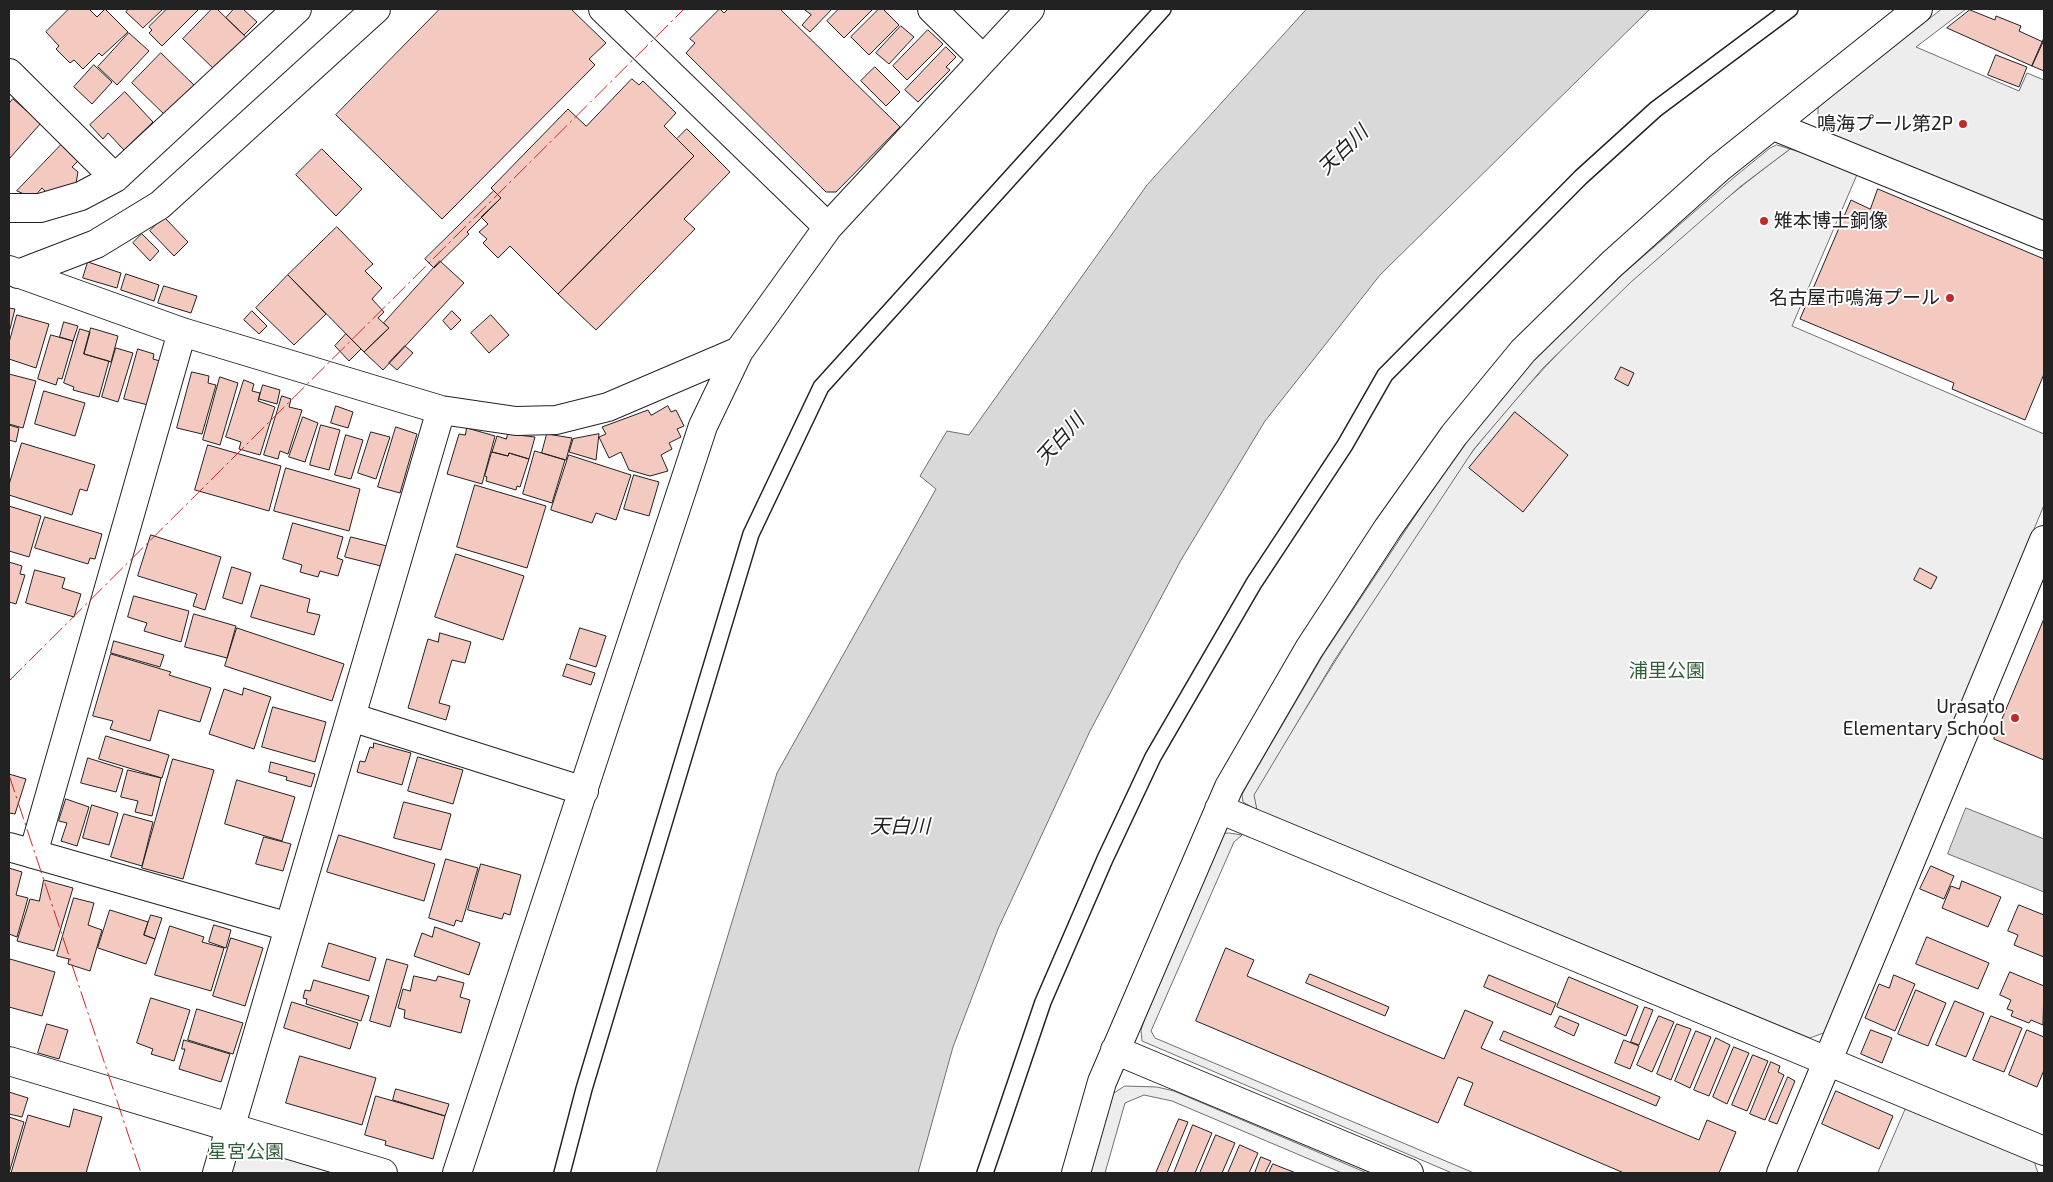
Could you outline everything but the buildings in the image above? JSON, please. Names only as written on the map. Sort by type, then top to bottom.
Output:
[{"type":"street","points":[[14,272],[96,244],[160,205],[376,9]]},
{"type":"street","points":[[603,9],[828,227]]},
{"type":"street","points":[[932,9],[984,59]]},
{"type":"street","points":[[457,1173],[703,426],[739,351],[828,227],[1030,9]]},
{"type":"street","points":[[1076,1173],[1102,1082],[1229,787],[1309,649],[1388,528],[1454,435],[1524,351],[1606,271],[1719,168],[1774,126],[1806,96],[1918,9]]},
{"type":"street","points":[[9,208],[40,208],[81,196],[115,178],[285,12]]},
{"type":"street","points":[[9,73],[115,178]]},
{"type":"street","points":[[1774,126],[2044,236]]},
{"type":"street","points":[[14,272],[182,332],[441,410],[516,421],[556,420],[608,407],[739,351]]},
{"type":"street","points":[[182,332],[21,851],[289,927]]},
{"type":"street","points":[[217,1173],[441,410]]},
{"type":"street","points":[[1782,1173],[2044,543]]},
{"type":"street","points":[[351,717],[584,791]]},
{"type":"street","points":[[1219,809],[2044,1151]]},
{"type":"street","points":[[1115,1050],[1409,1173]]},
{"type":"street","points":[[9,1061],[383,1173]]},
{"type":"lane","points":[[562,1173],[584,1089],[751,534],[821,387],[1163,9]]},
{"type":"lane","points":[[985,1173],[1042,1002],[1104,859],[1154,757],[1254,583],[1345,445],[1385,375],[1581,177],[1656,109],[1790,9]]},
{"type":"green space","name":"浦里公園","points":[[1790,149],[1859,170],[1792,326],[2044,434],[2044,505],[1826,1032],[1810,1038],[1257,810],[1253,795],[1397,563],[1476,447],[1547,365],[1624,288],[1705,216]]},
{"type":"green space","name":"星宮公園","points":[[231,1126],[383,1173],[217,1173]]},
{"type":"shaded area","points":[[1942,9],[1966,9],[1916,47],[2019,91],[2027,73],[2044,80],[2044,225],[1839,139],[1827,132],[1818,119],[1818,107],[1823,102]]},
{"type":"shaded area","points":[[1777,145],[1790,149],[1741,186],[1631,282],[1543,368],[1474,449],[1334,661],[1254,795],[1257,810],[1243,802],[1242,795],[1246,787],[1323,655],[1464,442],[1532,362],[1623,274],[1732,179],[1770,148]]},
{"type":"shaded area","points":[[1222,834],[1242,835],[1234,842],[1151,1031],[1155,1038],[1474,1173],[1452,1173],[1142,1041],[1141,1030],[1144,1021]]},
{"type":"shaded area","points":[[1125,1086],[1157,1087],[1174,1091],[1367,1173],[1342,1173],[1172,1101],[1144,1095],[1125,1103],[1105,1173],[1090,1173],[1113,1094]]},
{"type":"shaded area","points":[[1906,1108],[2034,1161],[2038,1173],[1878,1173]]},
{"type":"water","name":"天白川","points":[[1307,9],[1650,9],[1380,275],[1265,421],[1181,560],[1090,731],[998,929],[953,1047],[918,1173],[656,1173],[777,773],[936,489],[920,476],[947,431],[969,435],[1147,185]]},
{"type":"water","points":[[1966,808],[2044,839],[2044,892],[1948,854]]},
{"type":"power","points":[[9,681],[684,9]]},
{"type":"power","points":[[9,775],[141,1173]]},
{"type":"place","name":"鳴海プール第2P","points":[[1963,124]]},
{"type":"place","name":"雉本博士銅像","points":[[1764,221]]},
{"type":"place","name":"名古屋市鳴海プール","points":[[1950,298]]},
{"type":"place","name":"Urasato Elementary School","points":[[2015,718]]}]
